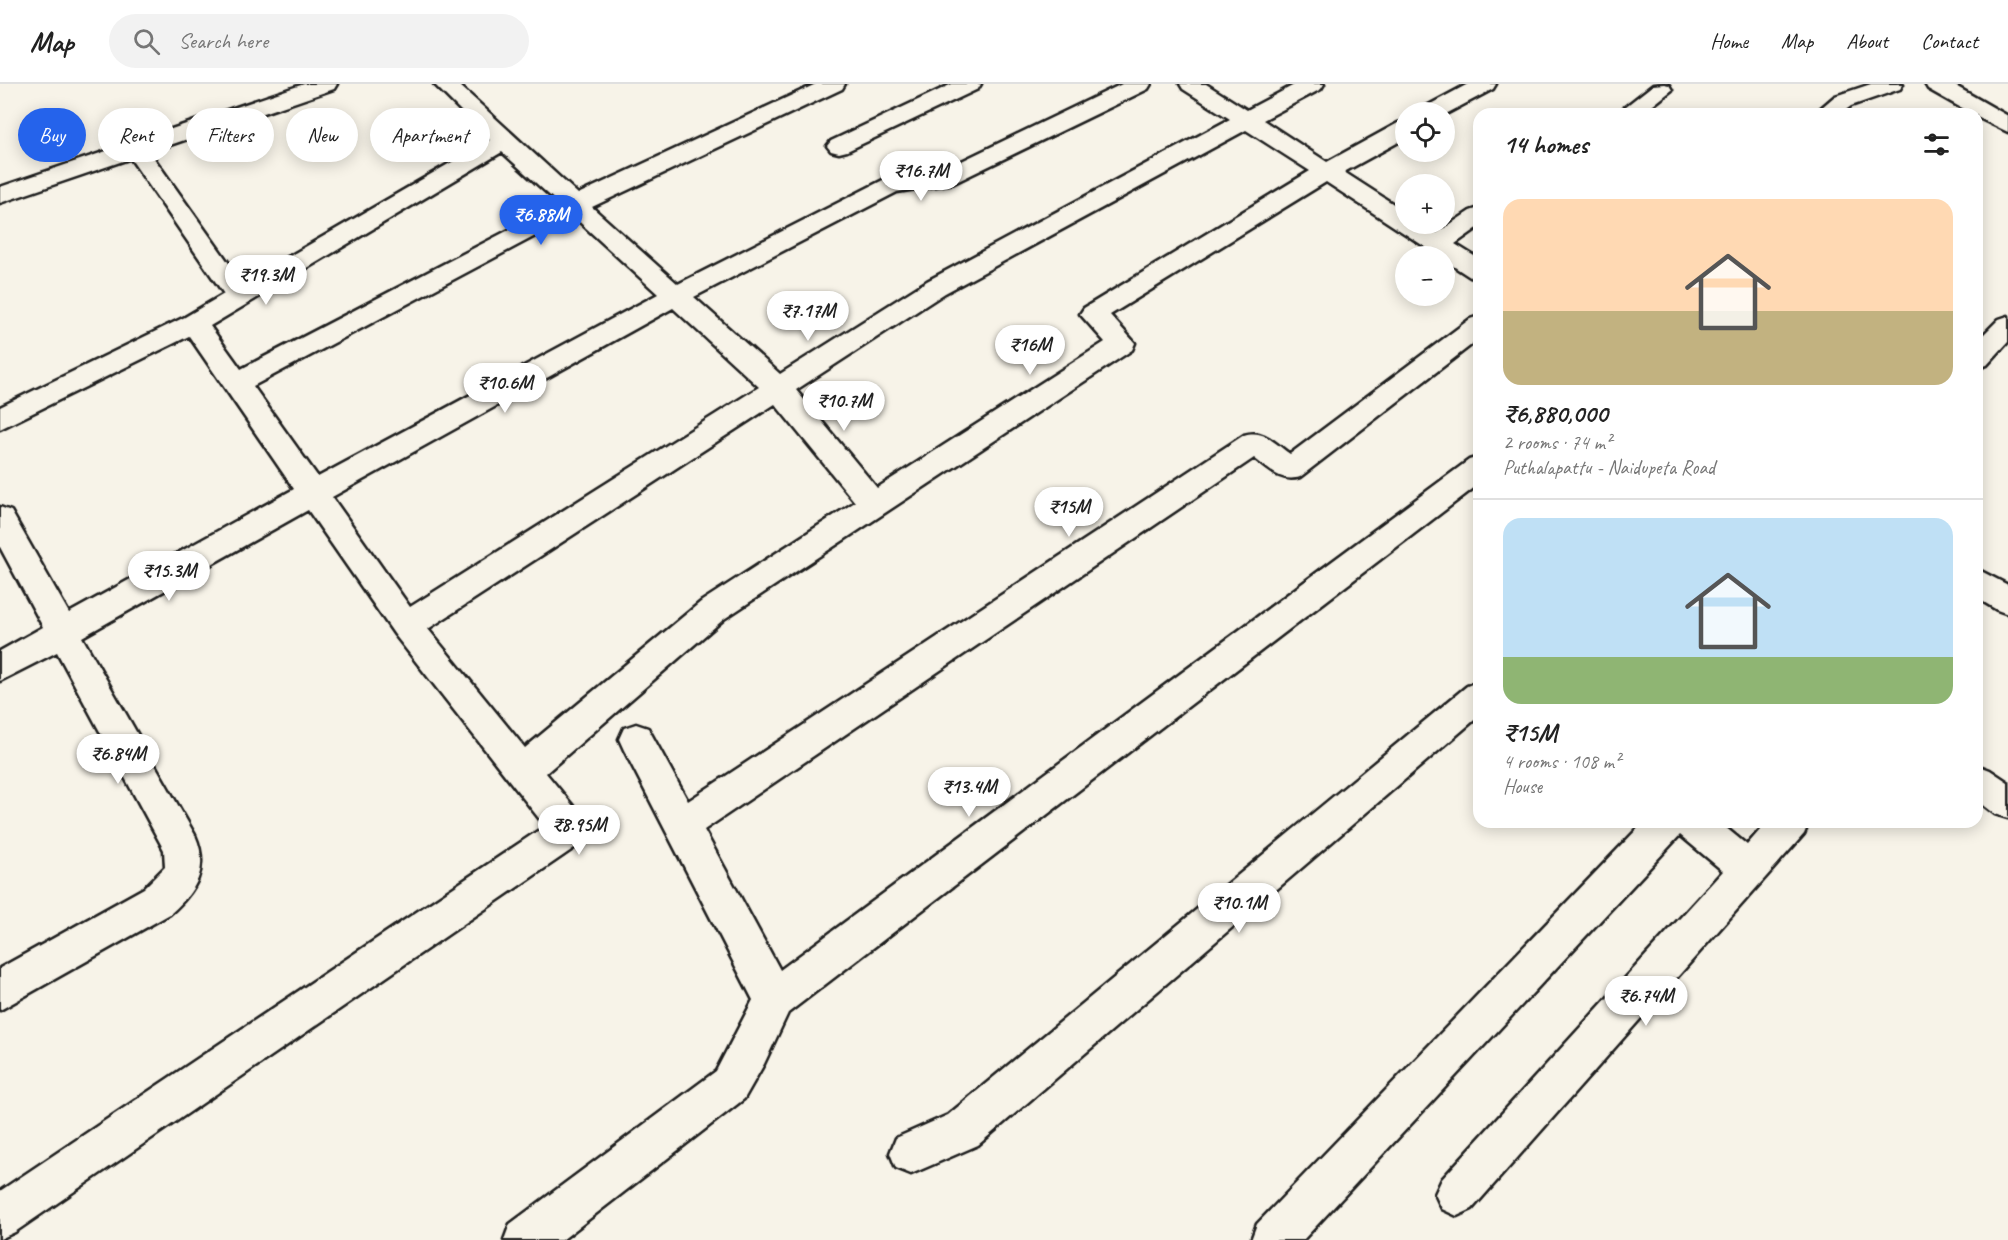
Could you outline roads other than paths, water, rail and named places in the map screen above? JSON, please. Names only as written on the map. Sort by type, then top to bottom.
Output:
[{"type":"street","points":[[0,177],[279,84]]},
{"type":"street","points":[[174,136],[327,84]]},
{"type":"street","points":[[445,84],[504,141],[777,388],[874,505]]},
{"type":"street","points":[[236,383],[575,205],[834,84]]},
{"type":"street","points":[[839,146],[970,84]]},
{"type":"street","points":[[0,667],[313,492],[675,296],[891,185],[946,178],[1140,84]]},
{"type":"street","points":[[1191,84],[1395,216]]},
{"type":"street","points":[[406,626],[936,287],[1313,84]]},
{"type":"street","points":[[1452,102],[1485,84]]},
{"type":"street","points":[[1833,108],[1843,101],[1892,84]]},
{"type":"street","points":[[1936,84],[1978,108]]},
{"type":"street","points":[[1636,108],[1661,90]]},
{"type":"street","points":[[1983,111],[2008,125]]},
{"type":"street","points":[[523,771],[713,610],[1122,343],[1093,314],[1326,172],[1395,134]]},
{"type":"street","points":[[0,419],[194,323],[504,141]]},
{"type":"street","points":[[0,195],[98,162]]},
{"type":"street","points":[[145,162],[239,296]]},
{"type":"street","points":[[1438,244],[1473,220]]},
{"type":"street","points":[[1423,234],[1473,267]]},
{"type":"street","points":[[0,1217],[570,830],[406,626],[194,323]]},
{"type":"street","points":[[1983,352],[2008,325]]},
{"type":"street","points":[[681,825],[1254,443],[1290,469],[1473,330]]},
{"type":"street","points":[[526,1240],[730,1084],[750,1050],[774,999],[1473,473]]},
{"type":"street","points":[[0,519],[182,847],[186,859],[185,867],[174,887],[158,901],[0,990]]},
{"type":"street","points":[[911,1153],[963,1130],[1473,701]]},
{"type":"street","points":[[636,739],[774,999]]},
{"type":"street","points":[[1983,784],[2008,802]]},
{"type":"street","points":[[1273,1240],[1662,828]]},
{"type":"street","points":[[1698,828],[1749,869]]},
{"type":"street","points":[[1457,1194],[1786,828]]}]
